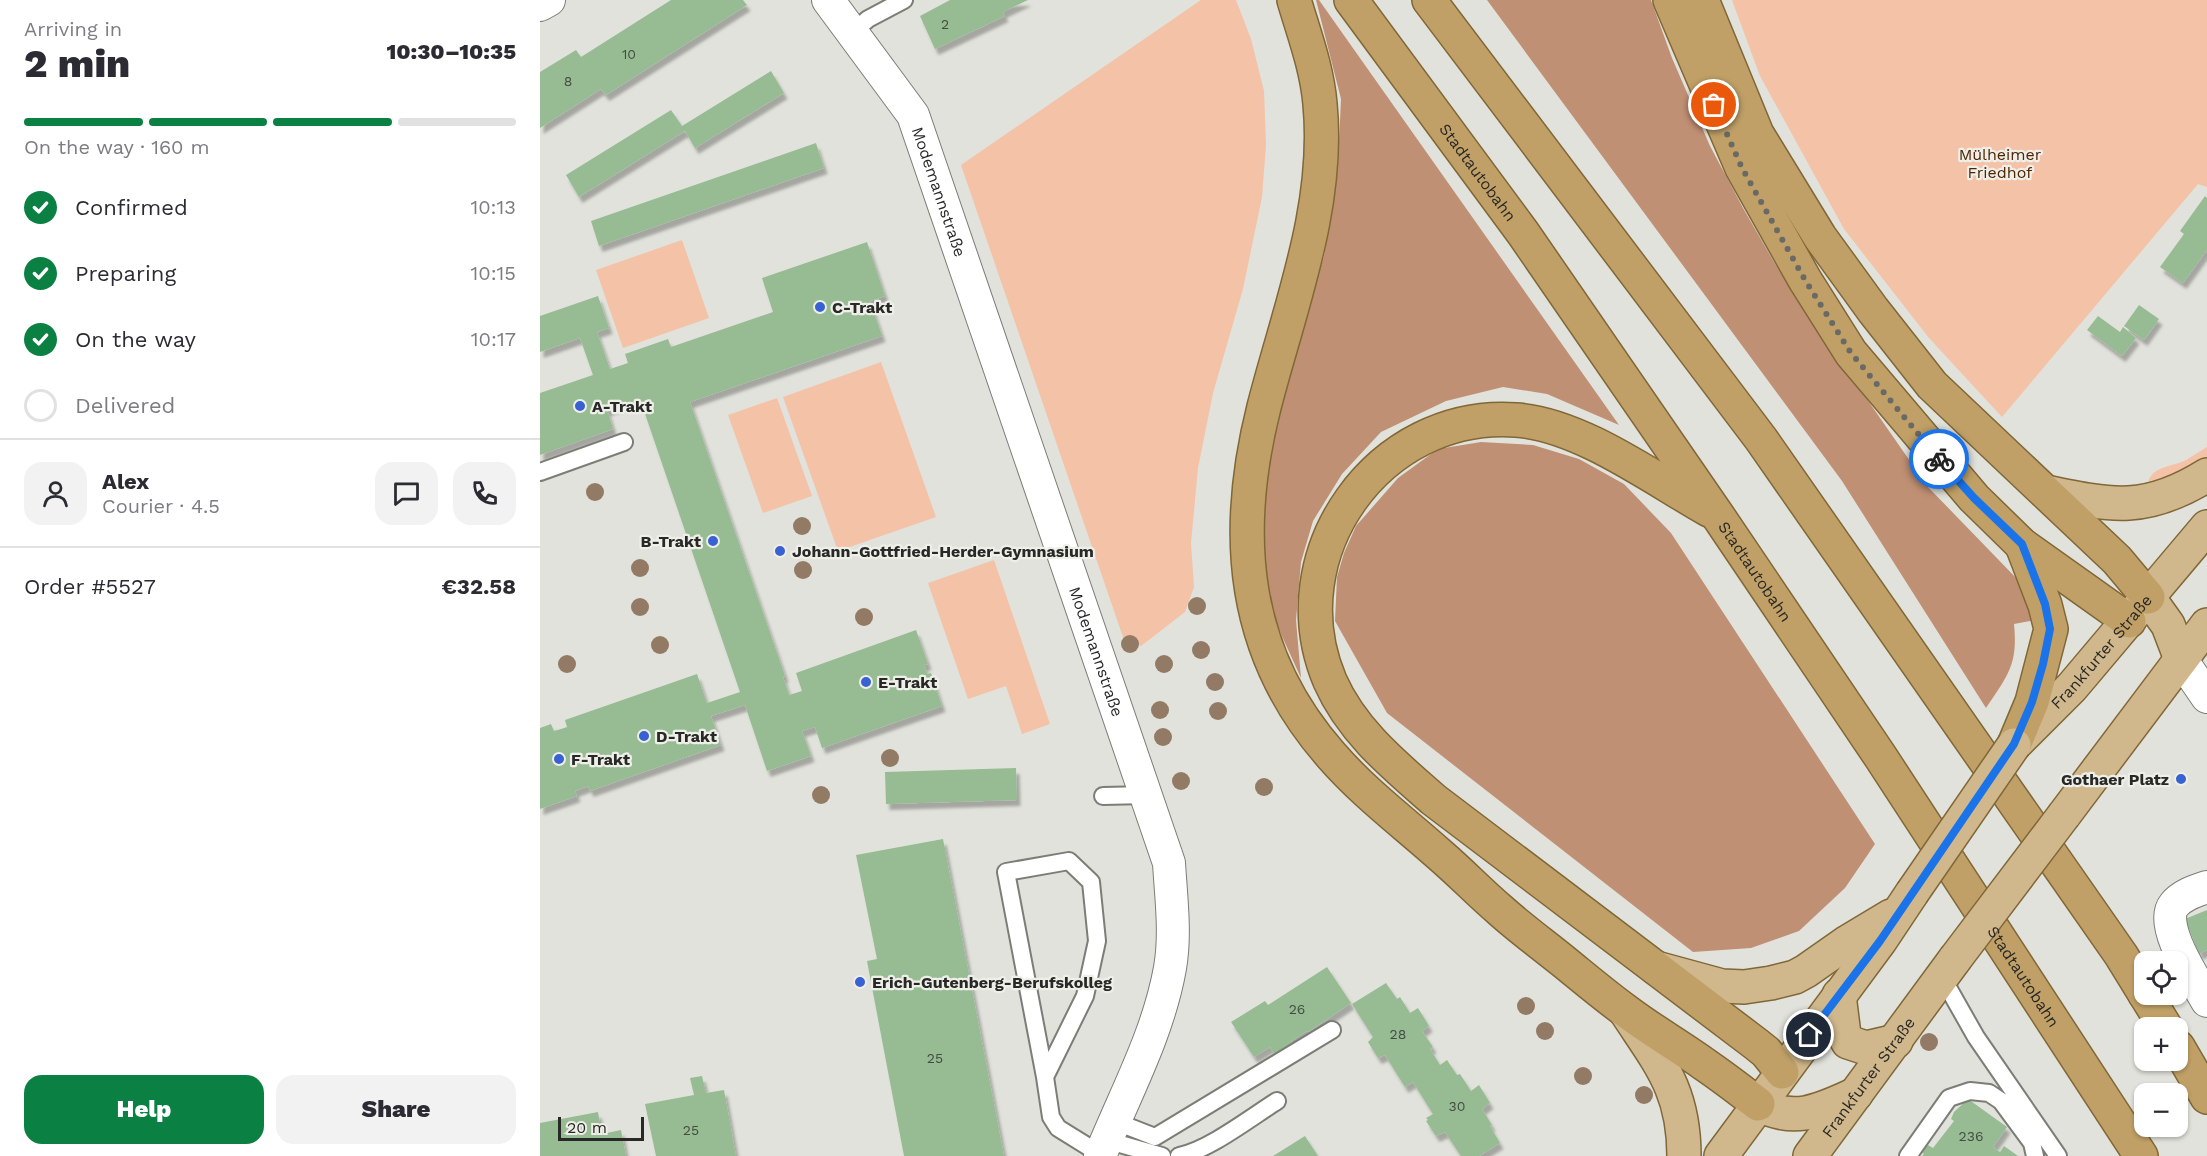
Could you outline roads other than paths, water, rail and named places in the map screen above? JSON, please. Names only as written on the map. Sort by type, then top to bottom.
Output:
[{"type":"highway","points":[[1294,0],[1315,70],[1322,139],[1311,233],[1265,405],[1249,481],[1246,556],[1255,607],[1271,657],[1299,711],[1318,740],[1365,792],[1440,855],[1501,911],[1626,1012],[1705,1064],[1758,1104]]},
{"type":"highway","name":"Stadtautobahn","points":[[1351,0],[1523,233],[1718,516],[1880,756],[2141,1156]]},
{"type":"highway","points":[[1670,0],[1742,168],[1805,280],[1851,353],[1974,498],[2022,544],[2139,609]]},
{"type":"highway","points":[[1702,0],[1757,134],[1820,237],[1932,385],[2117,560],[2139,609]]},
{"type":"highway","points":[[1436,6],[1761,439],[2134,977]]},
{"type":"highway","points":[[1718,516],[1596,445],[1537,423],[1517,420],[1474,422],[1452,427],[1405,448],[1374,472],[1344,509],[1334,527],[1321,563],[1317,623],[1321,651],[1330,680],[1343,705],[1366,736],[1394,765],[1434,800],[1766,1052],[1782,1072]]},
{"type":"highway","points":[[2014,744],[2032,702],[2050,629],[2045,604],[2022,544]]},
{"type":"highway","points":[[2188,1064],[2207,1097]]},
{"type":"main road","points":[[2046,492],[2095,502],[2132,504],[2157,500],[2207,475]]},
{"type":"main road","name":"Frankfurter Straße","points":[[1721,1156],[1906,902],[2014,744],[2072,687],[2207,527]]},
{"type":"main road","points":[[2139,609],[2168,625],[2181,659]]},
{"type":"main road","name":"Frankfurter Straße","points":[[1810,1156],[2207,625]]},
{"type":"main road","points":[[1656,968],[1722,986],[1744,987],[1783,981],[1806,971],[1906,902]]},
{"type":"main road","points":[[1839,995],[1844,1035],[1848,1042],[1866,1048],[1896,1041]]},
{"type":"main road","points":[[1626,1012],[1672,1084],[1681,1111],[1684,1156]]},
{"type":"main road","points":[[1782,1072],[1791,1093],[1796,1114],[1794,1156]]},
{"type":"main road","points":[[1758,1104],[1775,1112],[1796,1114],[1819,1109],[1858,1092]]},
{"type":"street","points":[[540,5],[549,0]]},
{"type":"street","name":"Modemannstraße","points":[[828,0],[913,115],[1147,795],[1168,863],[1173,914],[1170,966],[1155,1029],[1105,1143]]},
{"type":"street","points":[[2181,659],[2207,697]]},
{"type":"street","points":[[2207,887],[2183,896],[2172,907],[2169,920],[2172,934],[2207,1000]]},
{"type":"lane","points":[[852,33],[868,19],[904,0]]},
{"type":"lane","points":[[540,472],[624,442]]},
{"type":"lane","points":[[1103,796],[1147,795]]},
{"type":"lane","points":[[1045,1077],[1085,996],[1097,941],[1091,882],[1069,861],[1006,872],[1051,1117],[1058,1128],[1105,1143],[1162,1156]]},
{"type":"lane","points":[[1949,968],[1976,1037],[2058,1156]]},
{"type":"lane","points":[[1105,1143],[1155,1137],[1332,1030]]},
{"type":"lane","points":[[1908,1156],[1949,1098],[1970,1091],[1989,1094],[2001,1101],[2032,1143],[2035,1156]]},
{"type":"lane","points":[[1179,1156],[1214,1140],[1277,1101]]},
{"type":"place","name":"C-Trakt","points":[[820,307]]},
{"type":"place","name":"A-Trakt","points":[[580,406]]},
{"type":"place","name":"B-Trakt","points":[[713,541]]},
{"type":"place","name":"Johann-Gottfried-Herder-Gymnasium","points":[[780,551]]},
{"type":"place","name":"E-Trakt","points":[[866,682]]},
{"type":"place","name":"D-Trakt","points":[[644,736]]},
{"type":"place","name":"F-Trakt","points":[[559,759]]},
{"type":"place","name":"Gothaer Platz","points":[[2181,779]]},
{"type":"place","name":"Erich-Gutenberg-Berufskolleg","points":[[860,982]]},
{"type":"park label","name":"Mülheimer Friedhof","points":[[2000,163]]}]
